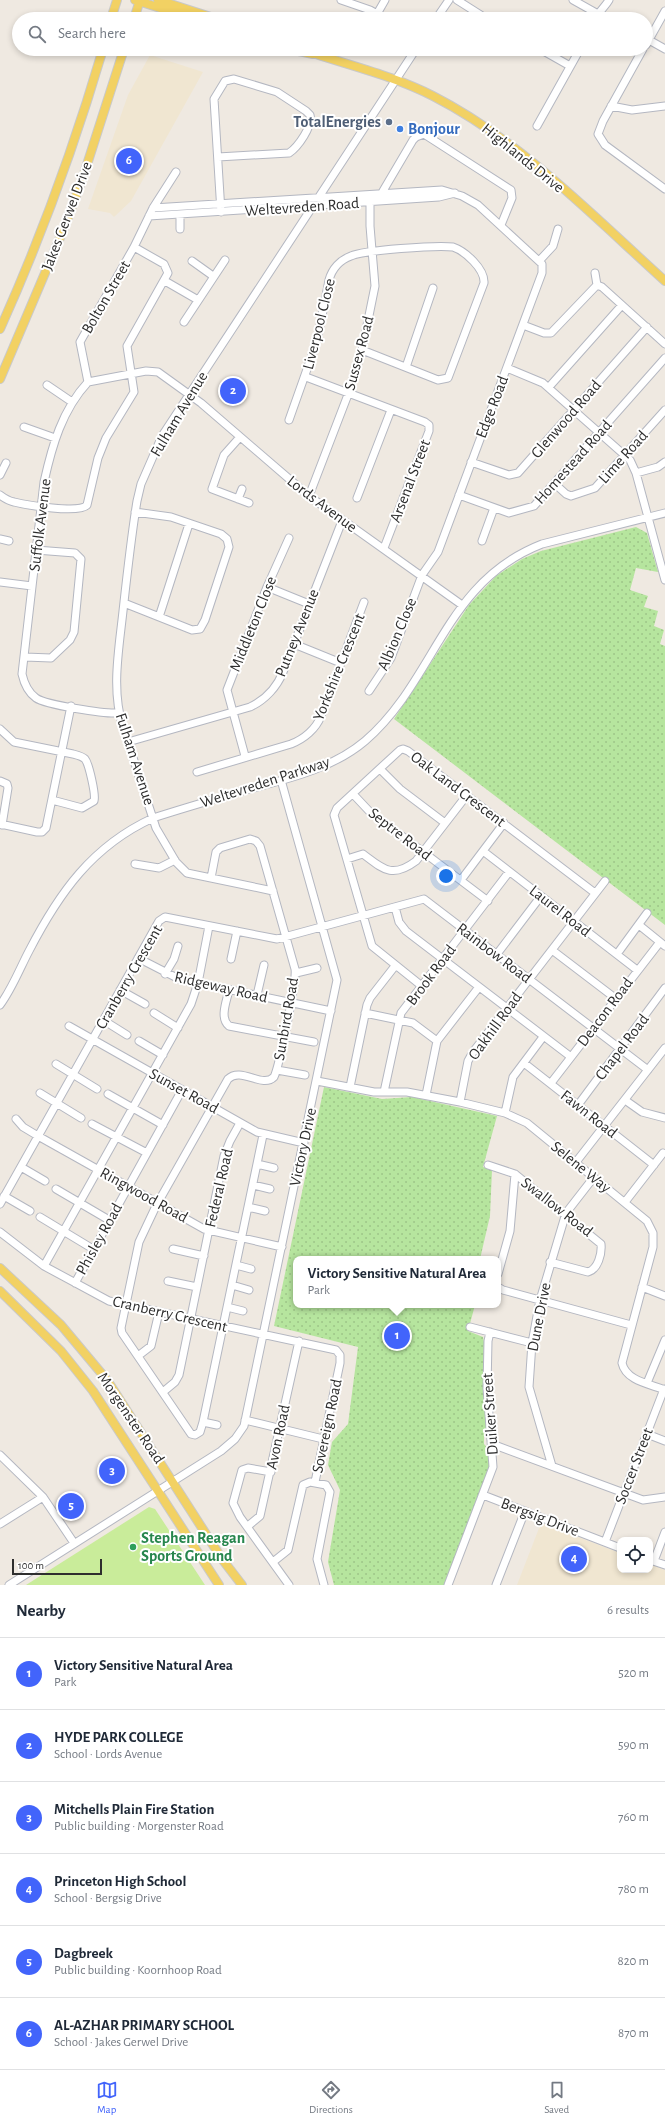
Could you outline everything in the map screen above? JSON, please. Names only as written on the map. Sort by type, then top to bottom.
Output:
[{"type":"main road","points":[[113,12],[117,0]]},
{"type":"main road","points":[[135,12],[138,0],[174,12]]},
{"type":"main road","points":[[158,0],[195,12]]},
{"type":"main road","name":"Jakes Gerwel Drive","points":[[0,329],[21,283],[60,180],[101,56]]},
{"type":"main road","name":"Jakes Gerwel Drive","points":[[0,378],[62,233],[83,177],[122,56]]},
{"type":"main road","name":"Highlands Drive","points":[[322,56],[396,80],[452,106],[499,137],[534,165],[665,281]]},
{"type":"main road","name":"Morgenster Road","points":[[0,1268],[47,1310],[90,1359],[118,1396],[172,1481],[242,1585]]},
{"type":"main road","name":"Morgenster Road","points":[[0,1291],[42,1330],[76,1369],[108,1413],[219,1585]]},
{"type":"street","points":[[341,0],[372,12]]},
{"type":"street","points":[[378,12],[385,0]]},
{"type":"street","points":[[441,12],[449,0]]},
{"type":"street","points":[[457,0],[476,12]]},
{"type":"street","points":[[573,0],[590,12]]},
{"type":"street","points":[[601,12],[609,0]]},
{"type":"street","points":[[653,32],[665,11]]},
{"type":"street","points":[[653,44],[665,49]]},
{"type":"street","name":"Fulham Avenue","points":[[153,818],[118,713],[117,668],[135,512],[141,484],[153,453],[190,394],[411,56]]},
{"type":"street","points":[[552,56],[570,66]]},
{"type":"street","points":[[537,126],[576,56]]},
{"type":"street","points":[[639,56],[598,134],[600,140],[665,189]]},
{"type":"street","points":[[218,158],[289,152],[296,146],[309,125],[310,115],[277,92],[234,79],[227,80],[222,84],[214,99],[221,208]]},
{"type":"street","points":[[612,106],[632,110],[665,106]]},
{"type":"street","points":[[380,202],[380,194],[413,140],[416,136],[424,134],[511,190],[512,198],[501,225]]},
{"type":"street","name":"Bolton Street","points":[[88,382],[80,342],[134,247],[153,208],[176,172]]},
{"type":"street","name":"Weltevreden Road","points":[[153,208],[313,207],[370,198],[380,194],[436,189],[455,193],[470,199],[540,260]]},
{"type":"street","name":"Weltevreden Road","points":[[149,216],[180,214],[319,197],[370,198],[380,202],[439,197],[455,193]]},
{"type":"street","name":"Sussex Road","points":[[309,496],[349,392],[362,350],[374,286],[373,252],[370,226],[370,198]]},
{"type":"street","points":[[180,214],[180,229]]},
{"type":"street","points":[[540,260],[553,246],[558,229]]},
{"type":"street","points":[[0,495],[14,502],[40,506],[81,509],[87,505],[98,458],[106,438],[134,392],[127,346],[165,281],[168,273],[166,266],[134,247]]},
{"type":"street","name":"Liverpool Close","points":[[289,420],[306,377],[317,341],[324,300],[332,270],[349,256],[373,252],[453,247],[461,251],[479,268],[483,275],[484,283],[448,378],[438,380],[406,367]]},
{"type":"street","points":[[184,322],[225,260]]},
{"type":"street","name":"Edge Road","points":[[422,575],[438,552],[458,495],[507,368],[542,273],[543,268],[540,260]]},
{"type":"street","points":[[192,262],[214,276]]},
{"type":"street","points":[[595,273],[597,285]]},
{"type":"street","points":[[165,281],[198,300]]},
{"type":"street","points":[[523,325],[544,333],[551,333],[597,285]]},
{"type":"street","points":[[597,285],[602,286],[665,344]]},
{"type":"street","points":[[362,350],[406,367],[433,288]]},
{"type":"street","points":[[549,387],[622,304]]},
{"type":"street","name":"Glenwood Road","points":[[471,462],[497,472],[509,475],[516,474],[647,327]]},
{"type":"street","name":"Homestead Road","points":[[458,495],[510,513],[530,508],[538,502],[555,484],[665,358]]},
{"type":"street","points":[[507,368],[537,379],[549,387],[625,455],[634,466],[665,580]]},
{"type":"street","points":[[88,382],[155,371],[190,394]]},
{"type":"street","name":"Arsenal Street","points":[[306,377],[425,422],[429,429],[384,548]]},
{"type":"street","name":"Suffolk Avenue","points":[[88,382],[72,402],[55,438],[40,506],[23,677],[26,685],[35,697],[42,700],[105,714],[118,713]]},
{"type":"street","points":[[47,385],[72,402]]},
{"type":"street","name":"Lords Avenue","points":[[190,394],[309,496],[422,575],[462,605]]},
{"type":"street","points":[[357,498],[391,410]]},
{"type":"street","name":"Lime Road","points":[[555,484],[568,495],[575,495],[592,490],[665,410]]},
{"type":"street","points":[[24,427],[55,438]]},
{"type":"street","points":[[240,437],[224,455],[212,489],[250,503]]},
{"type":"street","points":[[636,473],[658,467],[665,462]]},
{"type":"street","points":[[0,475],[6,463]]},
{"type":"street","points":[[238,499],[242,489]]},
{"type":"street","points":[[482,541],[494,508]]},
{"type":"street","points":[[124,603],[192,630],[202,628],[229,544],[225,537],[189,524],[157,514],[135,512]]},
{"type":"street","name":"Weltevreden Parkway","points":[[1,1005],[49,915],[74,878],[102,851],[140,824],[153,818],[281,780],[332,762],[355,749],[374,732],[398,704],[462,605],[494,572],[526,550],[557,540],[665,513]]},
{"type":"street","name":"Putney Avenue","points":[[128,742],[255,705],[275,687],[281,678],[342,520]]},
{"type":"street","points":[[159,617],[189,524]]},
{"type":"street","name":"Middleton Close","points":[[233,711],[227,690],[266,587],[289,538]]},
{"type":"street","points":[[0,539],[9,541]]},
{"type":"street","points":[[25,657],[51,658],[70,640],[74,632],[81,558],[75,553],[36,550]]},
{"type":"street","name":"Albion Close","points":[[369,691],[394,650],[422,575]]},
{"type":"street","points":[[0,582],[32,586]]},
{"type":"street","points":[[266,587],[309,604]]},
{"type":"street","name":"Yorkshire Crescent","points":[[197,772],[246,756],[292,744],[315,727],[322,716],[364,602]]},
{"type":"street","points":[[294,644],[341,663]]},
{"type":"street","points":[[0,781],[6,784],[8,788],[1,825],[37,832],[43,831],[46,828],[71,706]]},
{"type":"street","points":[[233,711],[246,756]]},
{"type":"street","points":[[0,729],[14,742],[81,756],[86,760],[95,799],[87,806],[82,808],[52,800]]},
{"type":"street","name":"Oak Land Crescent","points":[[423,987],[372,946],[334,816],[337,808],[403,749],[467,795],[595,893]]},
{"type":"street","points":[[380,769],[400,789],[445,823]]},
{"type":"street","name":"Victory Drive","points":[[9,1585],[231,1444],[240,1434],[245,1420],[337,980],[281,780]]},
{"type":"street","name":"Septre Road","points":[[353,794],[369,811],[488,901]]},
{"type":"street","points":[[347,859],[363,854],[386,871],[391,872],[411,865],[423,852],[467,795]]},
{"type":"street","points":[[153,818],[156,828],[175,860],[187,873],[273,891]]},
{"type":"street","points":[[461,880],[504,823]]},
{"type":"street","name":"Sunbird Road","points":[[211,878],[216,852],[220,848],[250,839],[256,841],[260,846],[296,974],[277,1070],[274,1077],[269,1081],[236,1074],[231,1076],[212,1107]]},
{"type":"street","name":"Laurel Road","points":[[483,851],[637,970]]},
{"type":"street","points":[[135,864],[159,868],[175,860]]},
{"type":"street","name":"Brook Road","points":[[384,1092],[399,1020],[402,1013],[509,872]]},
{"type":"street","name":"Oakhill Road","points":[[460,1102],[470,1057],[605,881]]},
{"type":"street","points":[[497,954],[541,896]]},
{"type":"street","name":"Rainbow Road","points":[[323,927],[424,899],[648,1070]]},
{"type":"street","points":[[395,907],[403,928],[571,1057]]},
{"type":"street","points":[[617,954],[647,913]]},
{"type":"street","name":"Cranberry Crescent","points":[[0,1204],[102,1020],[159,922],[163,918],[170,917],[271,938],[286,938],[323,927]]},
{"type":"street","points":[[639,925],[662,944]]},
{"type":"street","points":[[44,1266],[191,1004],[198,983],[209,926]]},
{"type":"street","points":[[231,958],[237,931]]},
{"type":"street","name":"Deacon Road","points":[[551,1084],[637,970],[662,944]]},
{"type":"street","points":[[166,974],[174,959],[178,946]]},
{"type":"street","points":[[552,950],[615,998]]},
{"type":"street","name":"Ridgeway Road","points":[[138,958],[166,974],[179,979],[331,1011]]},
{"type":"street","points":[[257,995],[264,965]]},
{"type":"street","points":[[350,1087],[370,998],[395,966]]},
{"type":"street","points":[[296,974],[318,968]]},
{"type":"street","points":[[426,1095],[437,1041],[479,987]]},
{"type":"street","name":"Chapel Road","points":[[578,1105],[665,988]]},
{"type":"street","points":[[120,990],[145,1004]]},
{"type":"street","points":[[229,990],[224,1016],[226,1024],[283,1037],[314,1042]]},
{"type":"street","points":[[154,1013],[178,1028]]},
{"type":"street","points":[[366,1013],[415,1024],[437,1041]]},
{"type":"street","points":[[102,1020],[128,1035]]},
{"type":"street","name":"Sunset Road","points":[[69,1026],[263,1135],[304,1143]]},
{"type":"street","points":[[505,1113],[511,1081],[543,1037]]},
{"type":"street","points":[[139,1041],[163,1055]]},
{"type":"street","points":[[576,1162],[665,1048]]},
{"type":"street","name":"Fawn Road","points":[[524,1063],[654,1165]]},
{"type":"street","points":[[56,1064],[97,1088]]},
{"type":"street","points":[[277,1070],[306,1075]]},
{"type":"street","name":"Selene Way","points":[[317,1080],[384,1092],[408,1092],[426,1095],[505,1113],[526,1123],[647,1221],[653,1233],[653,1247],[631,1325],[623,1357],[623,1366],[632,1377],[664,1390]]},
{"type":"street","name":"Phisley Road","points":[[75,1283],[182,1090]]},
{"type":"street","points":[[40,1093],[81,1118]]},
{"type":"street","points":[[108,1094],[163,1125]]},
{"type":"street","points":[[625,1100],[642,1112],[665,1118]]},
{"type":"street","points":[[212,1107],[158,1203],[139,1242],[121,1328],[122,1333],[191,1434],[195,1435],[200,1432],[203,1422],[263,1135]]},
{"type":"street","name":"Ringwood Road","points":[[16,1119],[23,1127],[38,1136],[210,1231],[282,1247]]},
{"type":"street","name":"Federal Road","points":[[163,1392],[177,1378],[210,1231],[225,1152],[240,1123]]},
{"type":"street","points":[[92,1124],[147,1153]]},
{"type":"street","points":[[625,1202],[664,1153]]},
{"type":"street","points":[[257,1164],[274,1168]]},
{"type":"street","name":"Swallow Road","points":[[488,1165],[515,1174],[566,1213],[601,1244],[597,1266],[594,1270],[588,1272],[550,1262]]},
{"type":"street","points":[[21,1167],[45,1182]]},
{"type":"street","points":[[501,1263],[510,1231],[515,1174]]},
{"type":"street","name":"Dune Drive","points":[[552,1466],[529,1388],[532,1343],[540,1300],[550,1262],[566,1213],[594,1177]]},
{"type":"street","points":[[253,1185],[270,1189]]},
{"type":"street","points":[[56,1189],[109,1220]]},
{"type":"street","points":[[4,1196],[30,1210]]},
{"type":"street","points":[[248,1207],[265,1211]]},
{"type":"street","points":[[40,1217],[93,1249]]},
{"type":"street","name":"Cranberry Crescent","points":[[0,1232],[44,1266],[109,1301],[332,1348],[338,1351]]},
{"type":"street","points":[[173,1250],[204,1256]]},
{"type":"street","points":[[236,1265],[251,1268]]},
{"type":"street","points":[[168,1281],[197,1287]]},
{"type":"street","points":[[232,1285],[249,1290]]},
{"type":"street","points":[[642,1287],[665,1296]]},
{"type":"street","points":[[501,1289],[631,1325]]},
{"type":"street","points":[[227,1307],[243,1311]]},
{"type":"street","points":[[138,1356],[151,1346],[159,1312]]},
{"type":"street","points":[[470,1327],[532,1343]]},
{"type":"street","name":"Duiker Street","points":[[448,1585],[493,1466],[487,1388],[488,1341],[490,1332]]},
{"type":"street","points":[[647,1383],[665,1340]]},
{"type":"street","name":"Avon Road","points":[[248,1526],[260,1516],[299,1341]]},
{"type":"street","name":"Sovereign Road","points":[[324,1585],[317,1559],[330,1492],[326,1485],[315,1482],[340,1363],[338,1351]]},
{"type":"street","name":"Soccer Street","points":[[605,1542],[664,1390]]},
{"type":"street","points":[[245,1420],[323,1439]]},
{"type":"street","points":[[203,1422],[217,1426]]},
{"type":"street","points":[[647,1434],[665,1441]]},
{"type":"street","points":[[492,1444],[646,1501],[665,1497]]},
{"type":"street","points":[[0,1455],[43,1497],[74,1543]]},
{"type":"street","points":[[271,1472],[248,1468],[240,1473],[233,1503],[289,1585]]},
{"type":"street","points":[[273,1562],[288,1550],[303,1485],[307,1482],[315,1482]]},
{"type":"street","name":"Bergsig Drive","points":[[483,1495],[617,1547]]},
{"type":"street","points":[[0,1524],[43,1497]]},
{"type":"street","points":[[496,1585],[524,1511]]},
{"type":"street","points":[[653,1558],[665,1532]]},
{"type":"street","points":[[653,1560],[665,1566]]},
{"type":"shaded area","points":[[149,56],[203,72],[131,201],[114,217],[110,213],[88,209],[128,95]]},
{"type":"shaded area","points":[[541,1523],[617,1552],[617,1573],[653,1573],[653,1565],[665,1570],[665,1585],[517,1585]]},
{"type":"green space","points":[[636,527],[647,533],[658,572],[636,568],[630,590],[648,596],[644,607],[658,611],[654,626],[664,630],[660,644],[665,646],[665,925],[394,719],[469,605],[496,576],[522,559],[541,551]]},
{"type":"green space","points":[[324,1087],[382,1099],[412,1097],[497,1116],[483,1167],[492,1170],[490,1216],[481,1256],[293,1256],[293,1308],[474,1308],[468,1331],[483,1337],[484,1342],[483,1385],[487,1433],[484,1434],[484,1444],[489,1450],[490,1466],[444,1585],[334,1585],[328,1562],[340,1490],[328,1465],[332,1442],[348,1424],[358,1347],[274,1326]]},
{"type":"green space","name":"Stephen Reagan Sports Ground","points":[[149,1507],[155,1509],[205,1585],[26,1585]]},
{"type":"place","name":"TotalEnergies","points":[[389,122]]},
{"type":"place","name":"Bonjour","points":[[400,129]]},
{"type":"place","name":"AL-AZHAR PRIMARY SCHOOL","points":[[129,161]]},
{"type":"place","name":"HYDE PARK COLLEGE","points":[[233,391]]},
{"type":"place","name":"Victory Sensitive Natural Area","points":[[397,1336]]},
{"type":"place","name":"Mitchells Plain Fire Station","points":[[112,1471]]},
{"type":"place","name":"Dagbreek","points":[[71,1506]]},
{"type":"place","name":"Stephen Reagan Sports Ground","points":[[133,1547]]},
{"type":"place","name":"Princeton High School","points":[[574,1559]]}]
